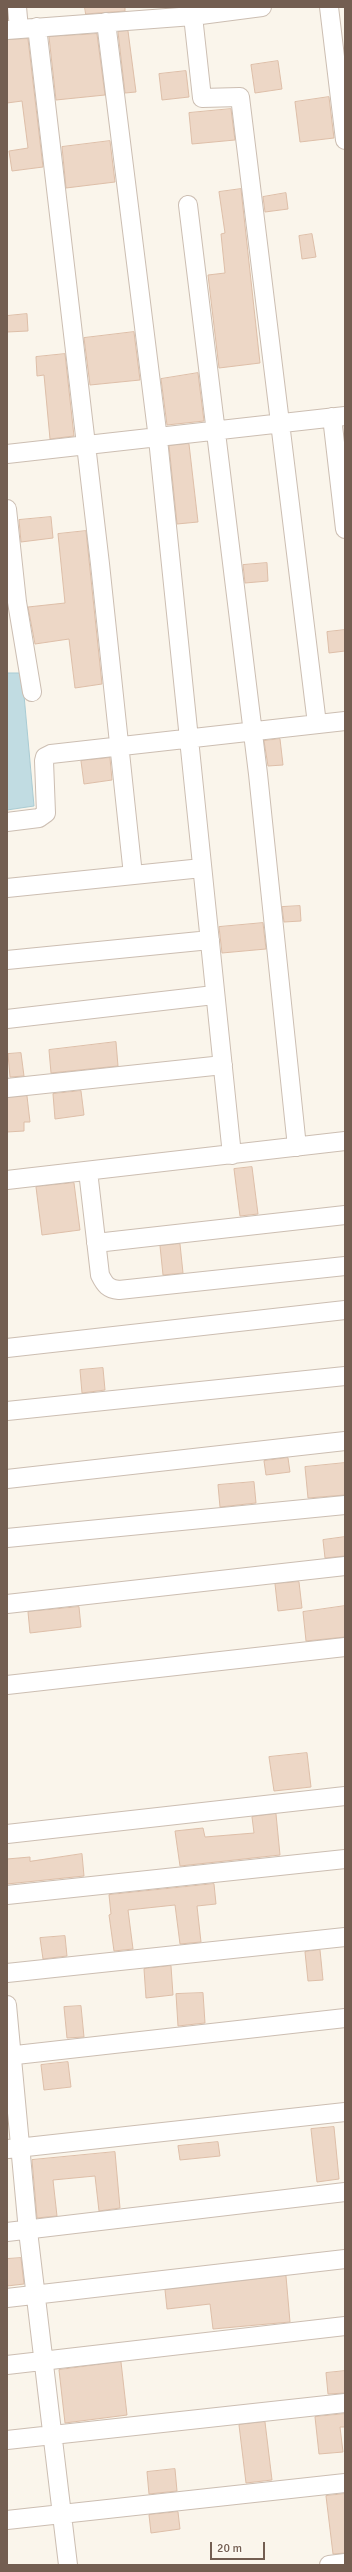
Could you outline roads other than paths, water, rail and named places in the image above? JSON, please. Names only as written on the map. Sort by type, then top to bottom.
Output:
[{"type":"street","points":[[17,7],[13,30],[37,27],[80,15],[106,22],[193,16],[262,7]]},
{"type":"street","points":[[329,7],[345,140]]},
{"type":"street","points":[[193,16],[202,98],[240,97],[281,424],[316,724]]},
{"type":"street","points":[[106,22],[158,438],[210,940],[214,995],[232,1155]]},
{"type":"street","points":[[37,27],[86,446],[133,875]]},
{"type":"street","points":[[188,205],[218,431],[252,732],[296,1147]]},
{"type":"street","points":[[7,454],[338,417],[345,529]]},
{"type":"street","points":[[7,509],[17,602],[32,692]]},
{"type":"street","points":[[7,822],[39,818],[46,813],[44,761],[47,755],[345,721]]},
{"type":"street","points":[[7,888],[202,868]]},
{"type":"street","points":[[7,960],[210,940]]},
{"type":"street","points":[[7,1019],[214,995]]},
{"type":"street","points":[[7,1088],[223,1065]]},
{"type":"street","points":[[7,1180],[345,1141]]},
{"type":"street","points":[[88,1171],[100,1275],[104,1284],[111,1289],[119,1290],[345,1266]]},
{"type":"street","points":[[96,1243],[345,1215]]},
{"type":"street","points":[[7,1348],[345,1310]]},
{"type":"street","points":[[7,1411],[345,1376]]},
{"type":"street","points":[[7,1479],[345,1441]]},
{"type":"street","points":[[7,1538],[345,1505]]},
{"type":"street","points":[[7,1604],[345,1566]]},
{"type":"street","points":[[7,1685],[345,1647]]},
{"type":"street","points":[[7,1834],[345,1796]]},
{"type":"street","points":[[7,1895],[345,1859]]},
{"type":"street","points":[[7,1972],[345,1937]]},
{"type":"street","points":[[7,2005],[13,2149],[28,2230],[68,2565]]},
{"type":"street","points":[[10,2056],[345,2018]]},
{"type":"street","points":[[13,2149],[345,2112]]},
{"type":"street","points":[[7,2232],[345,2192]]},
{"type":"street","points":[[7,2298],[345,2259]]},
{"type":"street","points":[[7,2365],[345,2326]]},
{"type":"street","points":[[7,2440],[345,2404]]},
{"type":"street","points":[[7,2520],[345,2483]]},
{"type":"street","points":[[329,2565],[345,2563]]},
{"type":"water","points":[[7,673],[22,673],[34,806],[7,810]]}]
